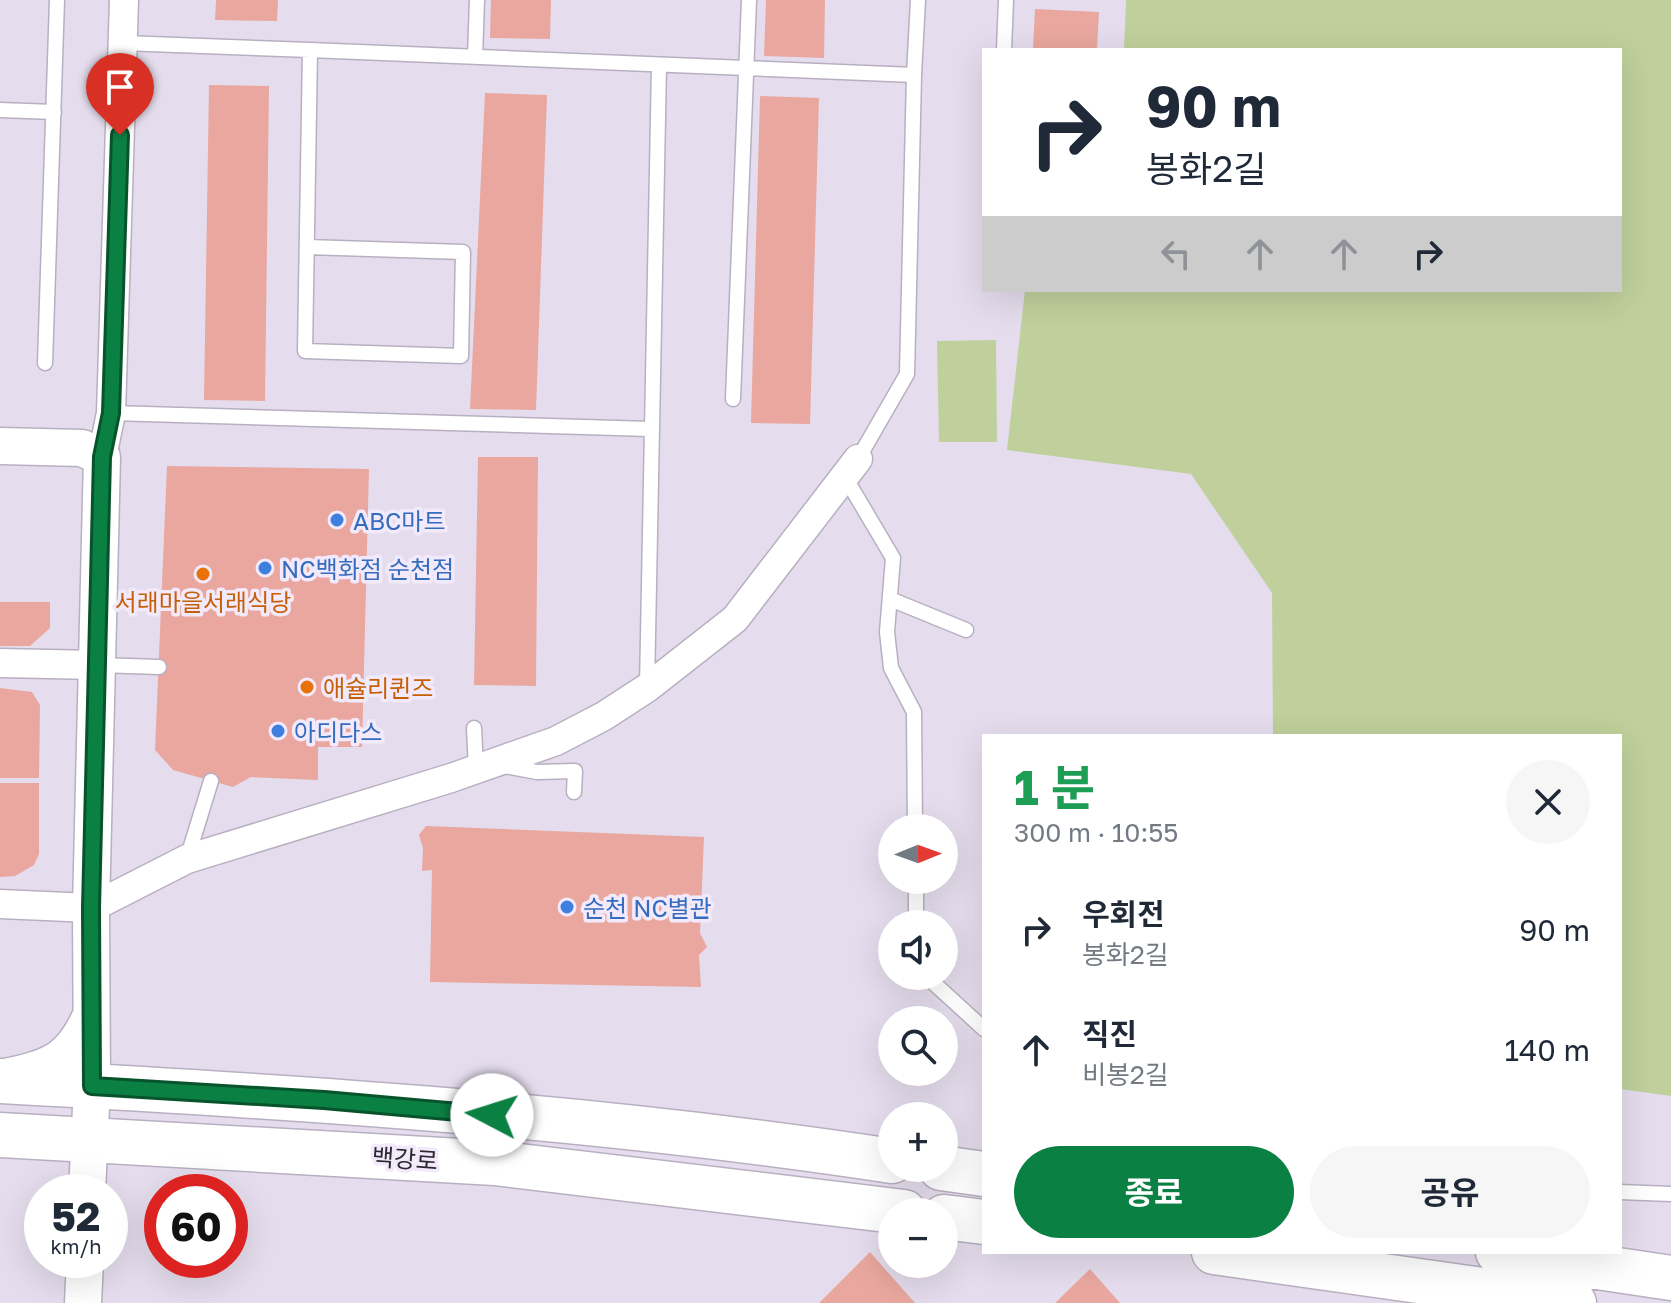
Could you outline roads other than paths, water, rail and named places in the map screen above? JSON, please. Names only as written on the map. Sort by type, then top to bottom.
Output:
[{"type":"main road","name":"백강로","points":[[0,1080],[324,1100],[663,1130],[878,1159]]},
{"type":"main road","name":"백강로","points":[[0,1135],[495,1163],[878,1209]]},
{"type":"main road","points":[[958,1219],[982,1222]]},
{"type":"main road","points":[[1228,1254],[1574,1303]]},
{"type":"main road","points":[[1511,1254],[1671,1278]]},
{"type":"street","points":[[88,1174],[102,457],[111,413],[124,0]]},
{"type":"street","points":[[0,446],[82,448],[102,457]]},
{"type":"street","points":[[0,904],[91,908],[187,859],[556,741],[604,716],[647,688],[735,619],[851,468]]},
{"type":"street","points":[[0,663],[97,665]]},
{"type":"street","points":[[0,1080],[38,1069],[61,1058],[75,1046],[92,1014]]},
{"type":"street","points":[[83,1303],[84,1278]]},
{"type":"lane","points":[[45,363],[57,0]]},
{"type":"lane","points":[[475,57],[477,0]]},
{"type":"lane","points":[[733,399],[749,0]]},
{"type":"lane","points":[[915,814],[914,712],[891,668],[887,632],[893,558],[851,468],[907,374],[918,0]]},
{"type":"lane","points":[[1004,48],[1006,0]]},
{"type":"lane","points":[[123,43],[914,75]]},
{"type":"lane","points":[[307,247],[463,252],[461,356],[305,351],[310,50]]},
{"type":"lane","points":[[647,688],[659,65]]},
{"type":"lane","points":[[0,110],[54,112]]},
{"type":"lane","points":[[111,413],[650,429]]},
{"type":"lane","points":[[890,599],[966,630]]},
{"type":"lane","points":[[97,665],[159,667]]},
{"type":"lane","points":[[474,728],[484,766],[537,772],[575,771],[574,792]]},
{"type":"lane","points":[[187,859],[211,781]]},
{"type":"lane","points":[[941,990],[982,1027]]},
{"type":"lane","points":[[1622,1192],[1671,1194]]},
{"type":"place","name":"ABC마트","points":[[337,520]]},
{"type":"place","name":"NC백화점 순천점","points":[[265,568]]},
{"type":"place","name":"서래마을서래식당","points":[[203,574]]},
{"type":"place","name":"애슐리퀸즈","points":[[307,687]]},
{"type":"place","name":"아디다스","points":[[278,731]]},
{"type":"place","name":"순천 NC별관","points":[[567,907]]}]
